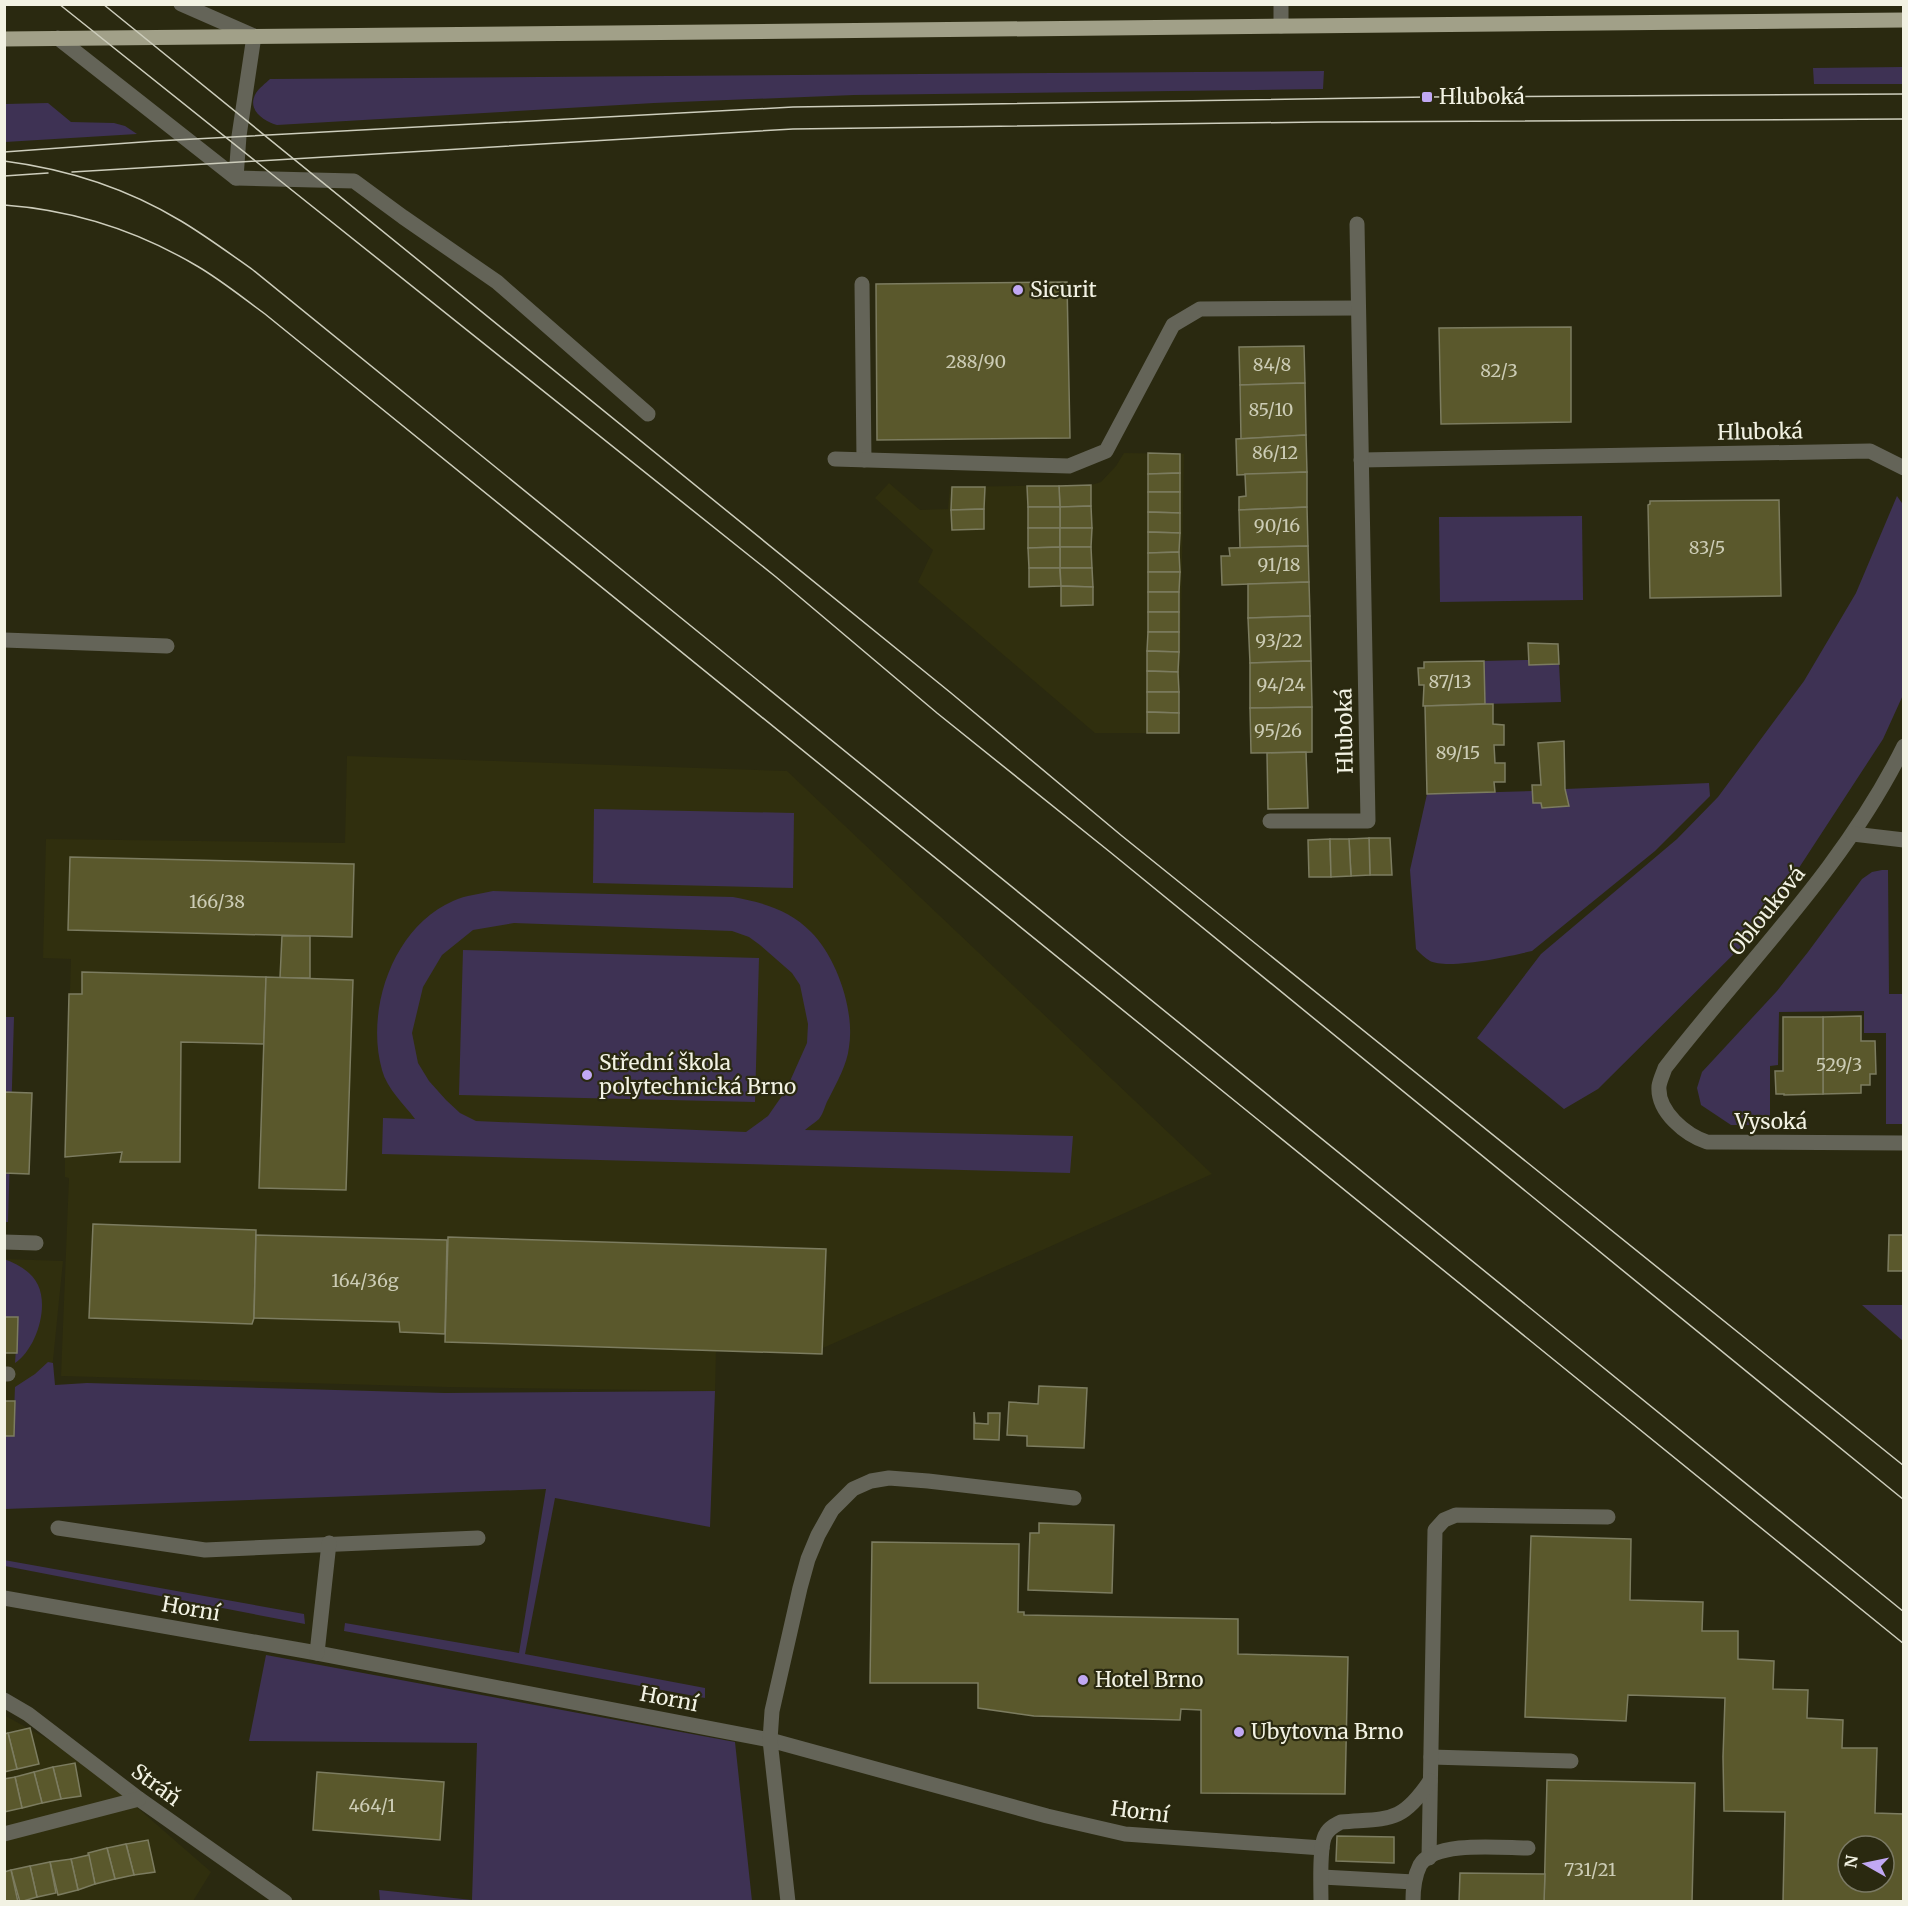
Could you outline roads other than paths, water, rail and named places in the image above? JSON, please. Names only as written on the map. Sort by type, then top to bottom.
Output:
[{"type":"main road","points":[[4,39],[1904,20]]},
{"type":"street","points":[[181,4],[254,36],[239,136],[236,178]]},
{"type":"street","points":[[1281,4],[1281,26]]},
{"type":"street","points":[[58,38],[236,178],[354,181],[497,282],[648,414]]},
{"type":"street","name":"Hluboká","points":[[1270,821],[1368,821],[1357,224]]},
{"type":"street","points":[[862,284],[864,460]]},
{"type":"street","points":[[835,459],[1069,466],[1106,451],[1173,325],[1200,309],[1357,308]]},
{"type":"street","name":"Hluboká","points":[[1361,460],[1870,451],[1904,468]]},
{"type":"street","points":[[4,640],[167,646]]},
{"type":"street","name":"Oblouková","points":[[1660,1096],[1659,1085],[1665,1068],[1818,883],[1853,834],[1904,746]]},
{"type":"street","points":[[1853,834],[1904,840]]},
{"type":"street","name":"Vysoká","points":[[1660,1096],[1668,1112],[1680,1126],[1696,1138],[1707,1142],[1904,1143]]},
{"type":"street","points":[[4,1242],[36,1243]]},
{"type":"street","points":[[788,1902],[770,1740],[772,1711],[808,1559],[832,1510],[853,1489],[871,1481],[889,1478],[1074,1498]]},
{"type":"street","points":[[1429,1858],[1435,1530],[1444,1520],[1456,1515],[1608,1516]]},
{"type":"street","points":[[58,1528],[205,1550],[478,1538]]},
{"type":"street","points":[[317,1653],[329,1544]]},
{"type":"street","name":"Horní","points":[[4,1598],[317,1653],[770,1740],[1047,1816],[1125,1834],[1322,1848]]},
{"type":"street","name":"Stráň","points":[[4,1700],[28,1714],[139,1799],[285,1902]]},
{"type":"street","points":[[1431,1757],[1571,1761]]},
{"type":"street","points":[[1321,1902],[1324,1835],[1341,1822],[1396,1816],[1408,1809],[1430,1781]]},
{"type":"street","points":[[4,1834],[139,1799]]},
{"type":"street","points":[[1413,1902],[1414,1882],[1421,1863],[1440,1851],[1462,1847],[1528,1848]]},
{"type":"street","points":[[1322,1877],[1414,1882]]},
{"type":"tram line","points":[[59,4],[776,577],[937,713],[1904,1500]]},
{"type":"tram line","points":[[103,4],[951,693],[1122,836],[1904,1466]]},
{"type":"tram line","points":[[4,152],[156,141],[793,107],[1427,97],[1904,94]]},
{"type":"tram line","points":[[72,172],[793,129],[1318,122],[1904,119]]},
{"type":"tram line","points":[[4,161],[73,175],[140,199],[190,227],[253,270],[1904,1612]]},
{"type":"tram line","points":[[4,176],[48,173]]},
{"type":"tram line","points":[[4,205],[80,217],[152,242],[206,271],[265,314],[1904,1644]]},
{"type":"place","name":"Hluboká","points":[[1427,97]]},
{"type":"place","name":"Sicurit","points":[[1018,290]]},
{"type":"place","name":"Střední škola polytechnická Brno","points":[[587,1075]]},
{"type":"place","name":"Hotel Brno","points":[[1083,1680]]},
{"type":"place","name":"Ubytovna Brno","points":[[1239,1732]]}]
